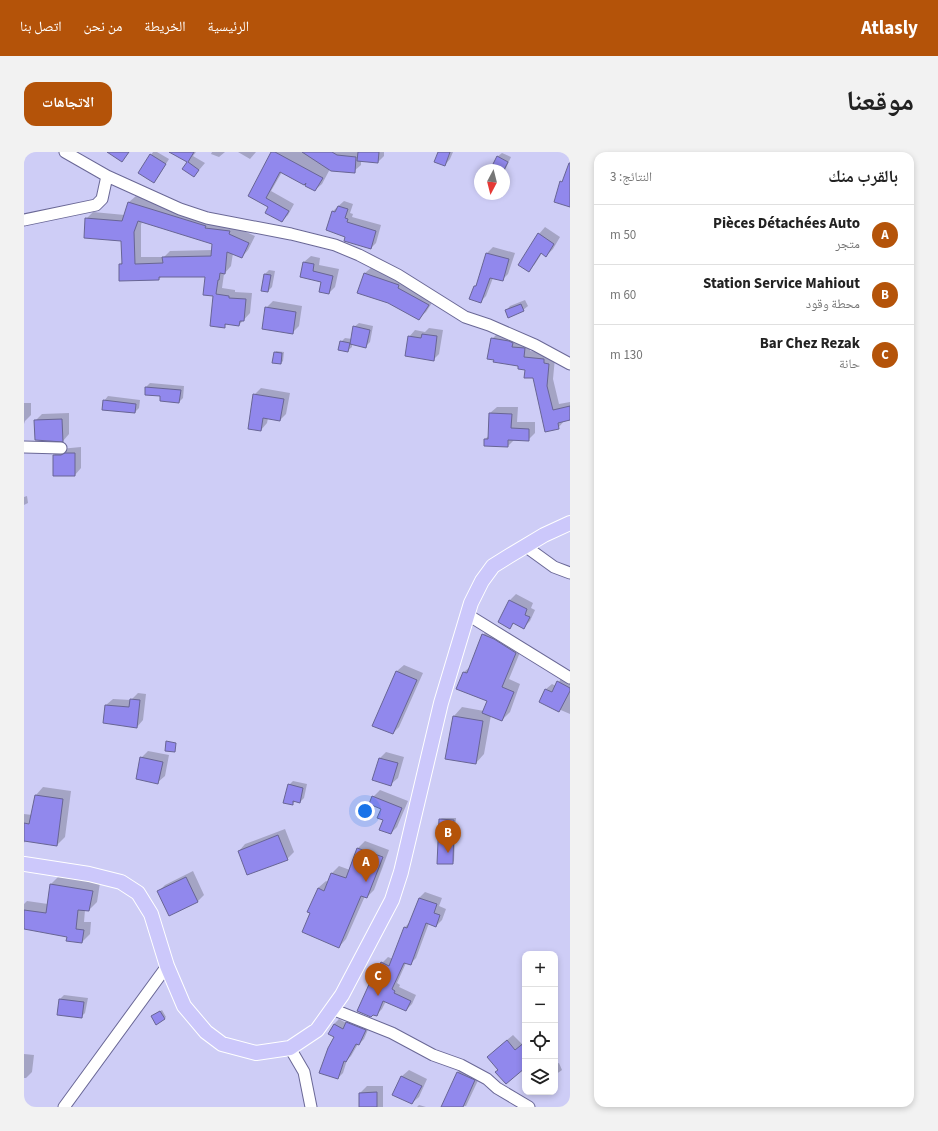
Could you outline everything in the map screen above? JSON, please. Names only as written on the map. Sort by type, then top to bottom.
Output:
[{"type":"main road","points":[[24,864],[89,874],[121,882],[138,893],[151,914],[167,966],[184,1006],[206,1032],[222,1044],[256,1053],[290,1048],[317,1030],[342,995],[392,900],[401,872],[441,703],[471,604],[482,581],[493,566],[544,535],[570,524]]},
{"type":"street","points":[[65,152],[107,176],[180,209],[207,218],[291,234],[335,245],[359,255],[398,275],[465,317],[489,325],[534,345],[570,364]]},
{"type":"street","points":[[24,220],[96,205],[102,199],[107,176]]},
{"type":"street","points":[[24,447],[61,448]]},
{"type":"street","points":[[525,546],[554,567],[570,573]]},
{"type":"street","points":[[468,615],[570,678]]},
{"type":"street","points":[[64,1107],[167,966]]},
{"type":"street","points":[[332,1008],[392,1033],[432,1055],[461,1065],[487,1078],[498,1088],[529,1107]]},
{"type":"street","points":[[290,1048],[304,1072],[311,1107]]},
{"type":"building","points":[[107,152],[129,152],[122,162]]},
{"type":"building","points":[[169,152],[194,152],[188,162],[199,170],[194,177],[182,169],[187,162]]},
{"type":"building","points":[[271,152],[275,152],[323,178],[315,191],[305,186],[306,183],[304,185],[280,172],[266,198],[289,211],[282,222],[265,213],[268,207],[248,196]]},
{"type":"building","points":[[302,152],[332,152],[337,155],[356,157],[355,173],[331,171]]},
{"type":"building","points":[[358,152],[379,152],[378,163],[357,161]]},
{"type":"building","points":[[438,152],[450,152],[445,166],[434,162]]},
{"type":"building","points":[[150,154],[166,164],[154,183],[138,173]]},
{"type":"building","points":[[497,156],[508,162],[507,164],[493,164]]},
{"type":"building","points":[[569,163],[570,207],[554,202],[560,181],[562,182]]},
{"type":"building","points":[[128,202],[206,226],[205,228],[230,231],[229,234],[249,243],[242,258],[227,252],[225,274],[220,273],[216,294],[229,296],[229,298],[246,299],[244,321],[240,321],[239,326],[225,324],[225,328],[210,326],[213,296],[203,295],[205,277],[159,277],[159,280],[119,281],[119,264],[122,264],[121,241],[84,238],[85,218],[122,221]],"holes":[[[138,221],[212,244],[211,256],[162,257],[163,263],[135,264],[134,232]]]},
{"type":"building","points":[[338,206],[348,209],[345,218],[348,219],[347,222],[376,231],[371,249],[344,241],[345,237],[326,230],[332,211],[335,212]]},
{"type":"building","points":[[538,233],[554,244],[546,257],[541,253],[529,272],[518,265]]},
{"type":"building","points":[[486,253],[509,259],[503,281],[490,278],[481,303],[469,299],[474,286],[476,286]]},
{"type":"building","points":[[303,262],[314,264],[313,271],[333,276],[329,294],[319,292],[321,282],[300,277]]},
{"type":"building","points":[[364,273],[399,285],[398,288],[429,305],[419,320],[388,303],[357,293]]},
{"type":"building","points":[[264,274],[271,275],[268,292],[261,291]]},
{"type":"building","points":[[521,304],[524,311],[508,318],[505,310]]},
{"type":"building","points":[[265,307],[296,312],[293,334],[262,329]]},
{"type":"building","points":[[353,326],[370,330],[366,348],[350,344]]},
{"type":"building","points":[[422,334],[437,336],[434,361],[405,356],[408,336],[421,338]]},
{"type":"building","points":[[491,338],[509,341],[513,343],[512,347],[525,348],[524,357],[544,359],[544,363],[549,364],[547,386],[553,410],[570,406],[570,420],[558,423],[559,429],[545,432],[533,378],[524,378],[525,370],[518,369],[518,366],[493,362],[494,360],[487,359]]},
{"type":"building","points":[[340,341],[350,343],[348,352],[338,350]]},
{"type":"building","points":[[274,352],[282,353],[281,364],[272,363]]},
{"type":"building","points":[[145,387],[181,390],[179,403],[160,401],[160,396],[145,395]]},
{"type":"building","points":[[253,394],[284,399],[280,421],[263,418],[261,431],[248,429]]},
{"type":"building","points":[[103,400],[136,404],[135,413],[102,410]]},
{"type":"building","points":[[489,413],[512,414],[511,428],[529,429],[529,441],[508,440],[508,447],[484,446],[484,439],[488,439]]},
{"type":"building","points":[[62,419],[63,442],[35,440],[34,420]]},
{"type":"building","points":[[65,453],[75,453],[75,476],[53,476],[53,455],[61,455]]},
{"type":"building","points":[[509,600],[527,609],[525,615],[530,617],[524,629],[513,623],[510,629],[498,622]]},
{"type":"building","points":[[482,634],[494,639],[516,653],[502,687],[514,692],[502,721],[482,713],[487,701],[456,689],[463,672],[467,673]]},
{"type":"building","points":[[396,671],[417,680],[393,734],[372,726]]},
{"type":"building","points":[[557,681],[570,688],[570,691],[559,712],[539,702],[545,689],[552,692]]},
{"type":"building","points":[[130,699],[140,700],[137,728],[103,723],[105,705],[129,707]]},
{"type":"building","points":[[453,716],[483,721],[476,764],[445,759]]},
{"type":"building","points":[[166,741],[176,743],[175,752],[165,751]]},
{"type":"building","points":[[140,757],[163,762],[158,784],[136,779]]},
{"type":"building","points":[[379,758],[398,763],[391,786],[372,780]]},
{"type":"building","points":[[288,784],[303,788],[300,803],[293,801],[293,805],[283,803]]},
{"type":"building","points":[[35,795],[63,799],[57,846],[24,841],[24,823],[29,824]]},
{"type":"building","points":[[372,796],[402,808],[391,834],[379,830],[383,820],[377,818],[381,809],[369,804]]},
{"type":"building","points":[[439,819],[454,820],[453,864],[437,864]]},
{"type":"building","points":[[278,835],[288,860],[247,875],[238,851]]},
{"type":"building","points":[[357,848],[383,857],[367,898],[361,896],[339,948],[302,932],[310,913],[307,912],[318,888],[324,891],[331,873],[346,878]]},
{"type":"building","points":[[186,877],[198,902],[169,916],[157,891]]},
{"type":"building","points":[[50,884],[93,891],[89,911],[78,910],[76,929],[84,930],[82,943],[66,941],[67,937],[24,929],[24,910],[46,913]]},
{"type":"building","points":[[419,898],[437,904],[434,913],[440,915],[436,927],[426,923],[411,965],[404,963],[392,989],[395,991],[394,993],[411,1001],[406,1011],[383,1001],[377,1016],[373,1015],[371,1017],[357,1011],[381,962],[389,966],[404,927],[407,928]]},
{"type":"building","points":[[59,999],[84,1002],[82,1018],[57,1015]]},
{"type":"building","points":[[160,1011],[165,1019],[156,1025],[151,1016]]},
{"type":"building","points":[[346,1022],[366,1030],[359,1045],[356,1044],[346,1062],[344,1061],[338,1079],[319,1073],[328,1048],[334,1037],[328,1034],[334,1024],[343,1029]]},
{"type":"building","points":[[507,1040],[515,1050],[522,1044],[522,1071],[506,1084],[495,1072],[498,1070],[487,1057]]},
{"type":"building","points":[[457,1072],[475,1080],[463,1107],[441,1107]]},
{"type":"building","points":[[401,1076],[422,1086],[412,1104],[392,1095]]},
{"type":"building","points":[[377,1092],[377,1107],[359,1107],[359,1093]]},
{"type":"place","name":"Station Service Mahiout","points":[[448,853]]},
{"type":"place","name":"Pièces Détachées Auto","points":[[366,882]]},
{"type":"place","name":"Bar Chez Rezak","points":[[378,996]]}]
